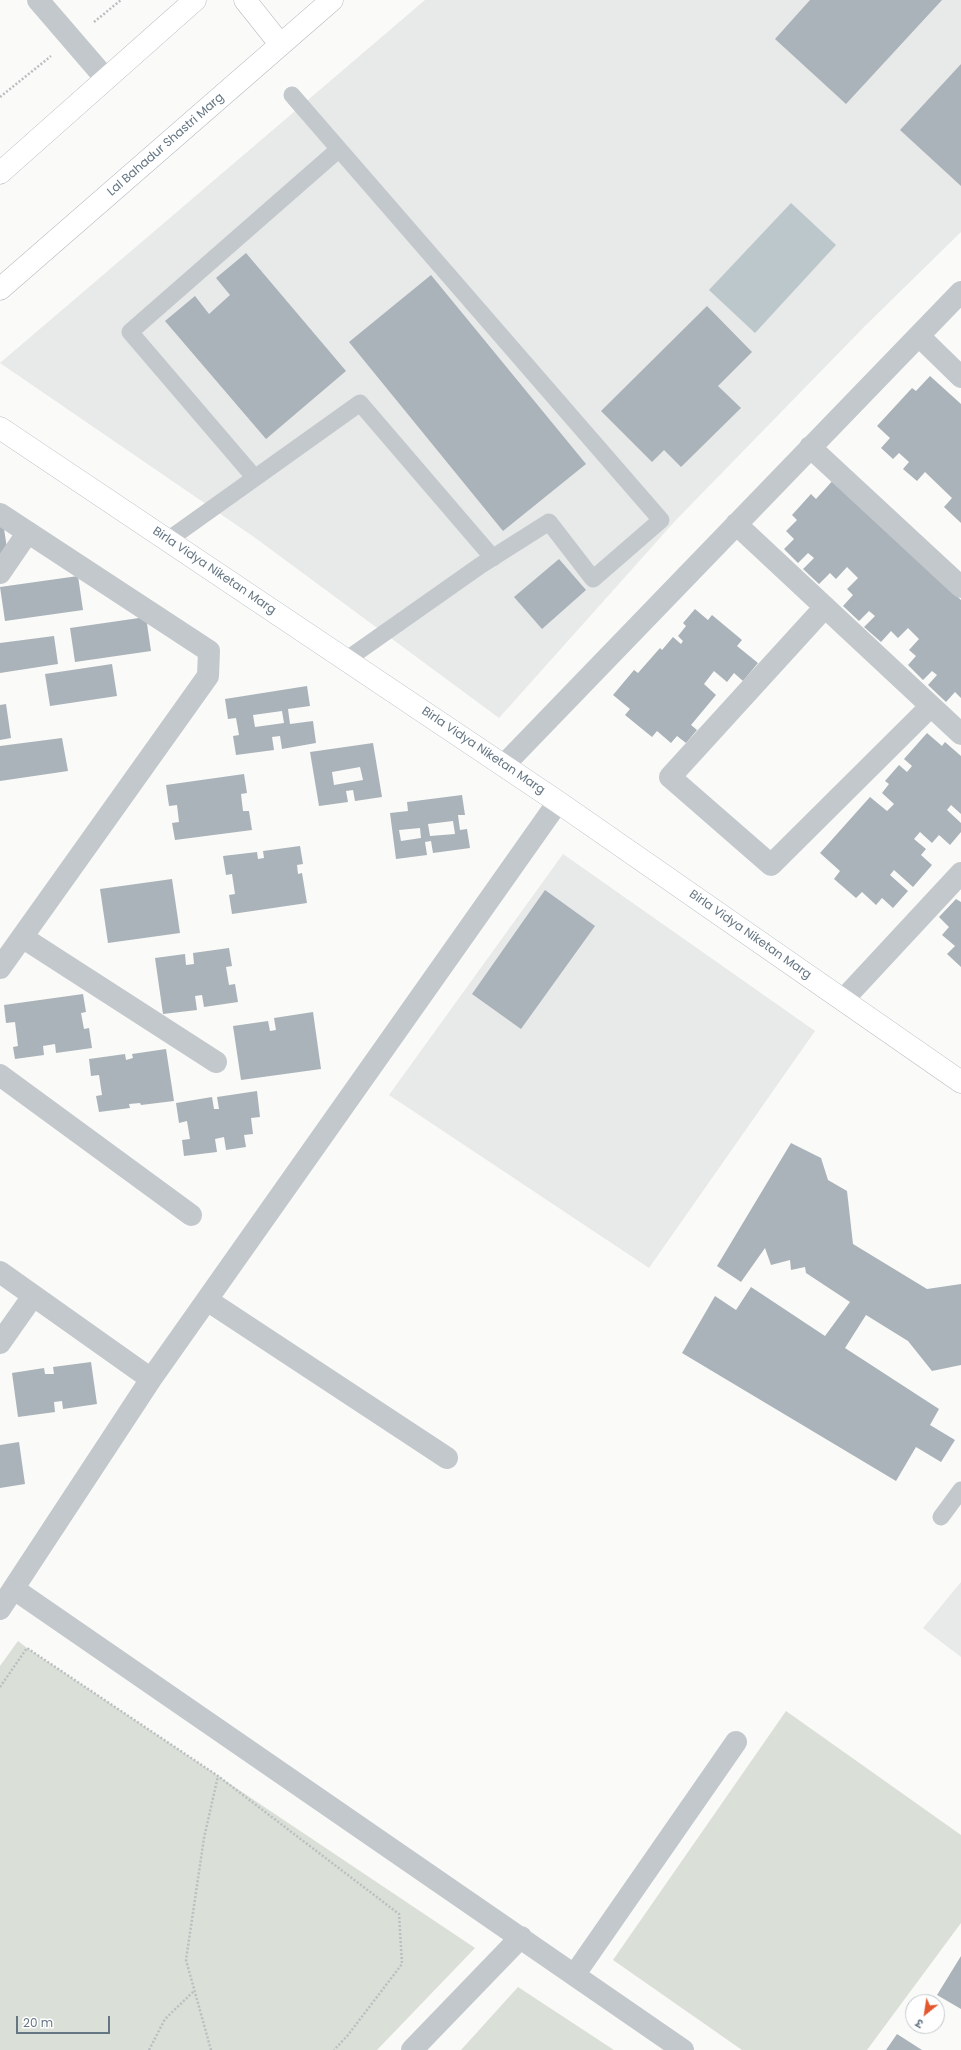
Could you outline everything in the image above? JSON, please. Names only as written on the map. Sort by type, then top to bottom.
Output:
[{"type":"street","points":[[38,0],[106,79]]},
{"type":"street","points":[[0,173],[195,0]]},
{"type":"street","points":[[245,0],[280,44]]},
{"type":"street","name":"Lal Bahadur Shastri Marg","points":[[0,289],[332,0]]},
{"type":"street","points":[[504,765],[961,292]]},
{"type":"street","points":[[919,336],[961,376]]},
{"type":"street","name":"Birla Vidya Niketan Marg","points":[[0,428],[504,765],[961,1082]]},
{"type":"street","points":[[810,447],[961,587]]},
{"type":"street","points":[[0,514],[209,651],[208,676],[0,968]]},
{"type":"street","points":[[736,524],[961,734]]},
{"type":"street","points":[[0,573],[28,532]]},
{"type":"street","points":[[824,606],[670,777],[771,865],[931,706]]},
{"type":"street","points":[[0,1609],[151,1379],[558,802]]},
{"type":"street","points":[[843,1000],[961,873]]},
{"type":"street","points":[[22,937],[216,1062]]},
{"type":"street","points":[[0,1075],[191,1215]]},
{"type":"street","points":[[0,1272],[151,1379]]},
{"type":"street","points":[[0,1343],[33,1296]]},
{"type":"street","points":[[207,1300],[447,1458]]},
{"type":"street","points":[[14,1589],[522,1937],[683,2050]]},
{"type":"street","points":[[575,1974],[736,1742]]},
{"type":"street","points":[[412,2050],[522,1937]]},
{"type":"lane","points":[[292,95],[338,150],[661,520],[593,579],[549,522],[492,558],[346,660]]},
{"type":"lane","points":[[255,478],[130,332],[338,150]]},
{"type":"lane","points":[[168,540],[360,403],[492,558]]},
{"type":"lane","points":[[941,1518],[961,1490]]},
{"type":"path","points":[[0,1687],[27,1648],[218,1776],[400,1914],[402,1964],[348,2035],[334,2050]]},
{"type":"path","points":[[211,2050],[186,1960],[204,1838],[218,1776]]},
{"type":"path","points":[[150,2050],[165,2019],[195,1990]]},
{"type":"shaded area","points":[[425,0],[961,0],[961,232],[865,326],[676,520],[499,718],[254,537],[0,363]]},
{"type":"shaded area","points":[[791,203],[836,245],[755,333],[709,290]]},
{"type":"shaded area","points":[[563,854],[815,1031],[649,1268],[389,1095]]},
{"type":"shaded area","points":[[961,1582],[961,1657],[923,1628]]},
{"type":"shaded area","points":[[18,1641],[475,1948],[377,2050],[0,2050],[0,1666]]},
{"type":"shaded area","points":[[786,1711],[961,1835],[961,1923],[908,1994],[905,1994],[905,1999],[867,2050],[742,2050],[613,1960]]},
{"type":"shaded area","points":[[518,1987],[614,2050],[461,2050]]},
{"type":"building","points":[[810,0],[942,0],[846,104],[775,39]]},
{"type":"building","points":[[961,64],[961,186],[900,130]]},
{"type":"building","points":[[246,253],[346,371],[266,439],[165,321],[195,296],[209,314],[230,295],[216,278]]},
{"type":"building","points":[[431,275],[586,464],[503,531],[349,342]]},
{"type":"building","points":[[707,306],[752,352],[718,386],[741,408],[681,467],[664,450],[652,462],[601,411]]},
{"type":"building","points":[[930,376],[961,404],[961,523],[944,507],[952,498],[925,472],[917,481],[903,469],[909,462],[899,453],[893,459],[881,448],[890,438],[877,426],[912,388],[916,391]]},
{"type":"building","points":[[835,478],[961,600],[961,698],[955,692],[946,702],[928,685],[937,675],[932,671],[923,680],[908,665],[916,656],[909,650],[919,639],[908,628],[898,638],[891,631],[881,642],[864,627],[875,616],[869,611],[859,621],[843,606],[853,595],[847,589],[858,578],[847,567],[836,579],[830,573],[819,584],[803,569],[814,558],[808,553],[798,563],[784,549],[794,539],[786,531],[797,520],[792,515],[811,494],[816,499]]},
{"type":"building","points":[[3,522],[8,555],[0,557],[0,523]]},
{"type":"building","points":[[559,559],[586,590],[542,629],[514,597]]},
{"type":"building","points":[[78,576],[83,610],[5,621],[0,587]]},
{"type":"building","points":[[695,609],[708,620],[712,615],[742,640],[737,646],[758,663],[743,681],[734,673],[727,682],[714,671],[704,684],[716,695],[691,725],[697,730],[686,743],[677,736],[671,743],[657,731],[652,737],[625,715],[630,709],[613,695],[634,670],[638,673],[660,648],[662,650],[673,637],[681,644],[683,641],[678,636],[686,626],[683,623]]},
{"type":"building","points":[[146,617],[151,651],[75,662],[70,628]]},
{"type":"building","points":[[54,636],[58,664],[0,673],[0,643]]},
{"type":"building","points":[[112,664],[117,696],[50,706],[45,674]]},
{"type":"building","points":[[307,686],[310,706],[288,709],[290,724],[313,721],[316,743],[282,749],[280,736],[272,737],[274,750],[236,755],[233,736],[239,735],[236,718],[228,719],[225,699]],"holes":[[[282,711],[284,723],[255,727],[253,715]]]},
{"type":"building","points":[[6,704],[11,738],[0,740],[0,705]]},
{"type":"building","points":[[927,733],[942,746],[945,742],[961,756],[961,814],[951,805],[947,810],[961,823],[961,832],[950,845],[939,835],[932,843],[920,832],[914,839],[926,849],[921,855],[932,865],[913,887],[894,870],[890,875],[908,891],[893,908],[882,898],[876,905],[862,892],[856,898],[834,879],[840,871],[820,853],[870,797],[887,811],[894,804],[882,793],[889,784],[885,781],[899,765],[907,772],[912,766],[904,759]]},
{"type":"building","points":[[62,738],[68,771],[0,781],[0,746]]},
{"type":"building","points":[[373,743],[382,797],[355,801],[353,790],[346,791],[348,802],[319,806],[310,752]],"holes":[[[360,767],[363,780],[334,785],[332,772]]]},
{"type":"building","points":[[244,774],[247,793],[241,794],[243,811],[249,811],[252,830],[175,840],[172,823],[179,822],[177,805],[169,806],[166,785]]},
{"type":"building","points":[[462,795],[465,815],[458,815],[460,830],[467,829],[470,848],[433,853],[431,841],[425,842],[427,855],[396,859],[390,813],[408,811],[407,802]],"holes":[[[453,821],[455,834],[430,836],[428,824]],[[420,828],[421,838],[401,841],[399,830]]]},
{"type":"building","points":[[300,846],[303,864],[297,865],[298,874],[302,873],[307,903],[232,914],[229,895],[235,894],[232,874],[226,875],[223,856],[257,852],[258,859],[264,858],[263,851]]},
{"type":"building","points":[[172,879],[180,933],[108,943],[100,889]]},
{"type":"building","points":[[545,890],[595,926],[521,1029],[472,994]]},
{"type":"building","points":[[956,899],[961,902],[961,967],[947,954],[955,946],[942,935],[949,927],[939,917]]},
{"type":"building","points":[[229,948],[232,966],[226,967],[229,985],[235,984],[238,1002],[204,1007],[202,995],[195,996],[197,1010],[163,1014],[155,958],[185,954],[186,965],[194,964],[193,953]]},
{"type":"building","points":[[83,994],[86,1012],[81,1013],[84,1029],[89,1028],[92,1048],[56,1053],[55,1044],[43,1046],[44,1055],[15,1059],[13,1047],[18,1046],[15,1022],[6,1023],[4,1005]]},
{"type":"building","points":[[313,1012],[321,1069],[241,1080],[233,1026],[268,1021],[270,1031],[276,1030],[274,1018]]},
{"type":"building","points":[[166,1049],[174,1101],[141,1105],[140,1103],[129,1104],[130,1108],[99,1112],[96,1096],[102,1095],[99,1075],[91,1076],[89,1059],[125,1054],[126,1060],[133,1058],[132,1054]]},
{"type":"building","points":[[257,1091],[260,1117],[251,1118],[253,1134],[244,1135],[246,1147],[226,1150],[224,1137],[215,1139],[217,1152],[184,1156],[182,1140],[190,1139],[187,1121],[179,1123],[176,1103],[212,1097],[214,1109],[219,1109],[217,1097]]},
{"type":"building","points":[[791,1143],[821,1158],[828,1180],[847,1191],[853,1244],[927,1289],[961,1284],[961,1365],[932,1371],[908,1341],[866,1315],[845,1348],[939,1409],[930,1425],[955,1440],[941,1462],[916,1447],[896,1481],[682,1353],[715,1296],[736,1310],[751,1287],[825,1336],[850,1302],[806,1273],[805,1267],[791,1270],[790,1260],[771,1265],[765,1248],[741,1282],[717,1266]]},
{"type":"building","points":[[91,1362],[97,1404],[63,1409],[62,1401],[54,1402],[55,1412],[18,1417],[12,1373],[44,1368],[45,1374],[54,1374],[53,1367]]},
{"type":"building","points":[[19,1442],[25,1484],[0,1488],[0,1445]]},
{"type":"building","points":[[961,1956],[961,2009],[945,2000],[945,1994],[938,1994]]},
{"type":"building","points":[[897,2034],[922,2050],[886,2050]]}]
